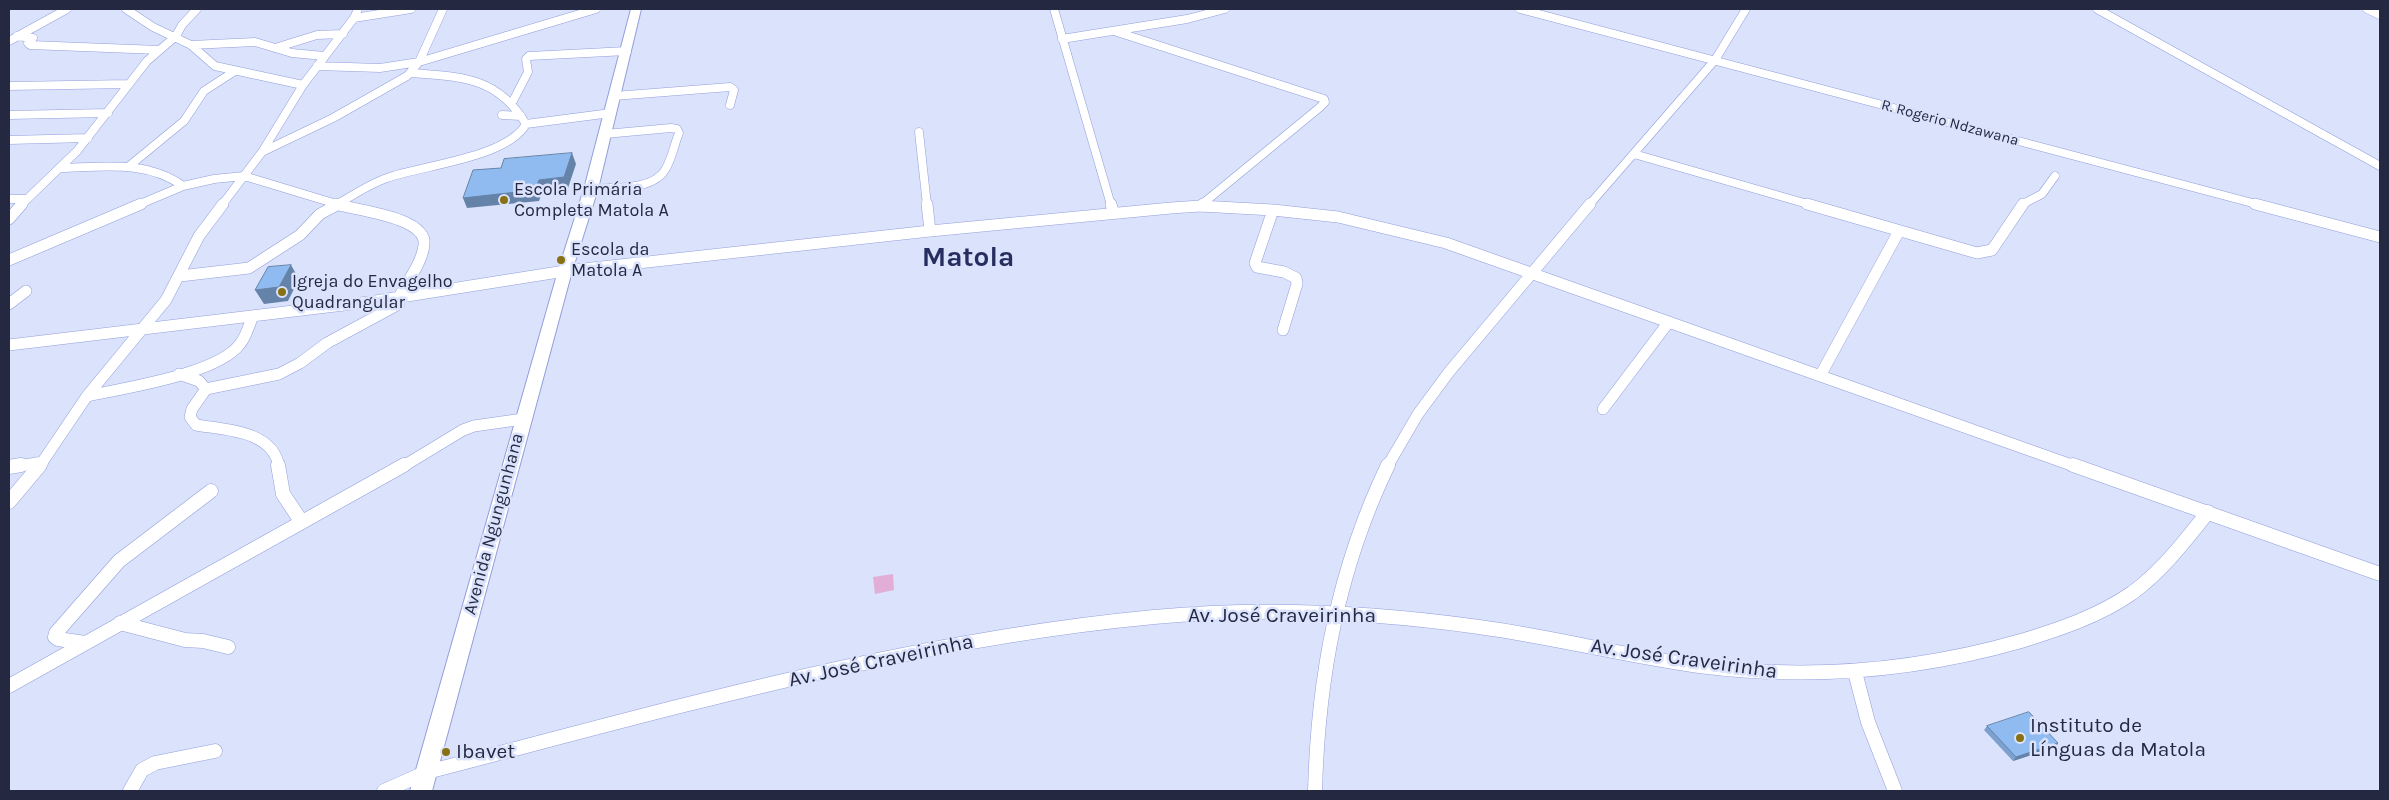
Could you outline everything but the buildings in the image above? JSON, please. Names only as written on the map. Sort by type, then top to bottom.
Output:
[{"type":"street","points":[[9,42],[67,9]]},
{"type":"street","points":[[126,9],[153,27],[176,36],[191,45],[215,66],[303,85]]},
{"type":"street","points":[[9,219],[26,200],[61,168],[88,138],[147,61],[176,36],[182,25],[197,9]]},
{"type":"street","points":[[9,502],[43,462],[87,396],[166,300],[199,236],[262,152],[303,85],[343,34],[356,14],[410,9]]},
{"type":"street","points":[[262,152],[353,108],[397,84],[419,62],[443,9]]},
{"type":"street","points":[[317,66],[380,68],[419,62],[596,9]]},
{"type":"street","points":[[1054,9],[1113,212]]},
{"type":"street","points":[[1062,39],[1117,32],[1187,19],[1225,9]]},
{"type":"street","name":"R. Rogerio Ndzawana","points":[[1520,9],[2380,237]]},
{"type":"street","points":[[1315,791],[1315,754],[1322,689],[1335,612],[1371,503],[1391,459],[1414,419],[1461,356],[1715,60],[1746,9]]},
{"type":"street","points":[[2097,9],[2380,166]]},
{"type":"street","points":[[2366,9],[2380,15]]},
{"type":"street","name":"Avenida Ngungunhana","points":[[421,786],[567,264],[591,189],[636,10]]},
{"type":"street","points":[[1117,32],[1312,93],[1324,99],[1325,102],[1319,108],[1200,206]]},
{"type":"street","points":[[275,48],[317,35],[343,34]]},
{"type":"street","points":[[17,36],[33,38],[28,43],[30,45],[159,50]]},
{"type":"street","points":[[191,45],[255,42],[301,55],[324,56]]},
{"type":"street","points":[[512,101],[528,72],[526,59],[529,56],[627,51]]},
{"type":"street","points":[[128,167],[184,121],[204,91],[234,71]]},
{"type":"street","points":[[180,276],[249,268],[300,235],[315,218],[386,178],[427,169],[507,144],[521,133],[524,120],[512,101],[484,85],[468,80],[410,73]]},
{"type":"street","points":[[9,86],[129,84]]},
{"type":"street","points":[[614,96],[730,87],[734,90],[730,105]]},
{"type":"street","points":[[9,115],[108,113]]},
{"type":"street","points":[[502,115],[524,120],[611,113]]},
{"type":"street","points":[[591,189],[639,184],[656,178],[663,173],[679,133],[677,129],[671,128],[605,134]]},
{"type":"street","points":[[920,132],[930,231]]},
{"type":"street","points":[[9,140],[88,138]]},
{"type":"street","points":[[1634,154],[1966,251],[1985,253],[1992,250],[2021,205],[2042,194],[2055,176]]},
{"type":"street","points":[[61,168],[128,167],[163,173],[182,186]]},
{"type":"street","points":[[9,260],[182,186],[214,179],[244,176],[403,221],[421,233],[425,244],[422,255],[399,301],[328,343],[300,363],[279,374],[206,389],[192,409],[190,417],[196,425],[248,434],[263,441],[277,456],[284,494],[302,521]]},
{"type":"street","points":[[9,199],[26,200]]},
{"type":"street","points":[[9,345],[399,301],[567,264],[930,231],[1113,212],[1200,206],[1273,210],[1338,217],[1446,243],[2380,574]]},
{"type":"street","points":[[1273,210],[1255,263],[1257,267],[1284,272],[1296,278],[1298,284],[1283,330]]},
{"type":"street","points":[[1820,376],[1899,231]]},
{"type":"street","points":[[9,304],[26,291]]},
{"type":"street","points":[[87,396],[180,374],[213,363],[239,345],[253,316]]},
{"type":"street","points":[[1602,409],[1668,323]]},
{"type":"street","points":[[180,374],[199,381],[206,389]]},
{"type":"street","points":[[9,686],[302,521],[383,478],[462,430],[474,426],[523,419]]},
{"type":"street","points":[[9,467],[43,462]]},
{"type":"street","points":[[85,643],[58,639],[55,636],[56,632],[119,561],[211,491]]},
{"type":"street","name":"Av. José Craveirinha","points":[[384,791],[421,786],[807,676],[991,638],[1178,615],[1222,612],[1335,612],[1477,626],[1634,655],[1724,669],[1808,675],[1893,669],[1983,653],[2066,627],[2118,602],[2170,560],[2208,512]]},
{"type":"street","points":[[120,623],[185,640],[228,646]]},
{"type":"street","points":[[1855,672],[1868,722],[1895,791]]},
{"type":"street","points":[[130,791],[142,770],[155,763],[216,751]]},
{"type":"shaded area","points":[[893,574],[894,590],[875,594],[873,577]]},
{"type":"place","name":"Escola Primária Completa Matola A","points":[[504,200]]},
{"type":"place","name":"Escola da Matola A","points":[[561,260]]},
{"type":"place","name":"Igreja do Envagelho Quadrangular","points":[[282,292]]},
{"type":"place","name":"Instituto de Línguas da Matola","points":[[2020,738]]},
{"type":"place","name":"Ibavet","points":[[446,752]]},
{"type":"district","name":"Matola","points":[[968,258]]}]
